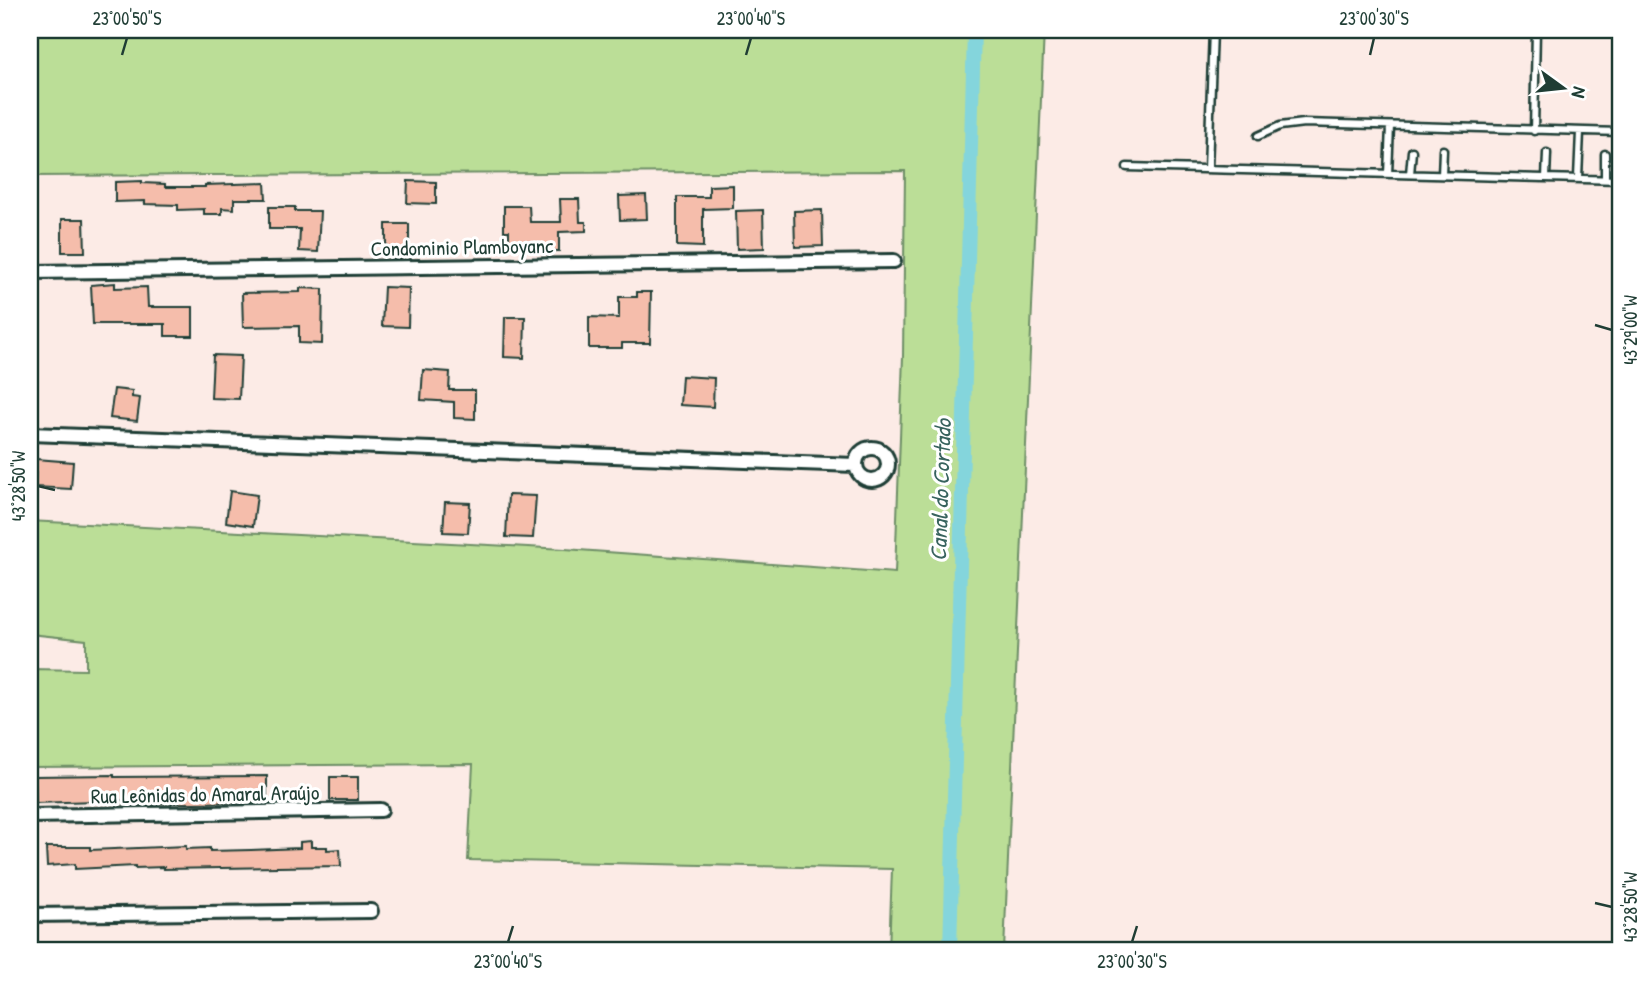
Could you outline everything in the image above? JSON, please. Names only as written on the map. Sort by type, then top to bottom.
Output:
[{"type":"street","name":"Condominio Plamboyanc","points":[[30,272],[894,261]]},
{"type":"street","points":[[30,434],[855,465]]},
{"type":"street","name":"Rua Leônidas do Amaral Araújo","points":[[30,816],[382,810]]},
{"type":"street","points":[[30,915],[371,911]]},
{"type":"lane","points":[[1208,169],[1213,30]]},
{"type":"lane","points":[[1534,131],[1536,30]]},
{"type":"lane","points":[[1258,136],[1280,126],[1304,123],[1620,132]]},
{"type":"lane","points":[[1388,174],[1390,126]]},
{"type":"lane","points":[[1578,178],[1580,132]]},
{"type":"lane","points":[[1442,175],[1443,150]]},
{"type":"lane","points":[[1410,174],[1412,151]]},
{"type":"lane","points":[[1546,178],[1547,153]]},
{"type":"lane","points":[[1605,154],[1605,179]]},
{"type":"lane","points":[[1127,167],[1620,180]]},
{"type":"green space","points":[[30,30],[1044,30],[1004,951],[889,951],[892,869],[468,860],[473,764],[30,767],[30,669],[86,670],[86,640],[30,634],[30,521],[565,549],[895,573],[903,356],[905,171],[30,176]]},
{"type":"building","points":[[408,181],[436,182],[436,204],[407,203]]},
{"type":"building","points":[[115,182],[165,184],[165,187],[265,183],[266,199],[234,199],[234,209],[222,208],[222,214],[204,214],[204,209],[178,210],[178,205],[145,204],[145,201],[115,202]]},
{"type":"building","points":[[733,185],[733,208],[703,209],[703,247],[677,246],[677,197],[709,197],[709,186]]},
{"type":"building","points":[[646,195],[647,219],[620,220],[619,196]]},
{"type":"building","points":[[560,199],[579,199],[580,222],[586,222],[586,231],[559,232],[559,251],[533,251],[533,247],[509,248],[509,231],[504,231],[504,206],[529,206],[530,222],[561,222]]},
{"type":"building","points":[[269,207],[320,211],[318,252],[299,251],[300,229],[269,229]]},
{"type":"building","points":[[763,210],[764,248],[737,249],[736,211]]},
{"type":"building","points":[[822,210],[823,246],[795,247],[794,211]]},
{"type":"building","points":[[62,219],[84,219],[85,252],[62,252]]},
{"type":"building","points":[[386,224],[409,224],[409,255],[386,255]]},
{"type":"building","points":[[115,283],[115,288],[147,287],[148,307],[193,307],[193,336],[165,336],[165,324],[93,324],[91,285]]},
{"type":"building","points":[[384,287],[409,288],[408,327],[382,326]]},
{"type":"building","points":[[300,288],[323,289],[322,344],[299,343],[299,326],[243,327],[242,293],[300,292]]},
{"type":"building","points":[[637,292],[651,292],[650,343],[622,343],[622,348],[589,348],[589,317],[619,318],[619,297],[637,297]]},
{"type":"building","points":[[505,317],[525,317],[524,358],[504,357]]},
{"type":"building","points":[[213,355],[241,356],[239,399],[211,398]]},
{"type":"building","points":[[423,370],[450,372],[449,390],[475,390],[475,419],[454,418],[454,402],[421,400]]},
{"type":"building","points":[[682,376],[714,378],[713,407],[680,405]]},
{"type":"building","points":[[114,389],[132,391],[132,397],[140,398],[137,421],[110,418]]},
{"type":"building","points":[[36,459],[73,462],[71,489],[35,487]]},
{"type":"building","points":[[230,491],[257,495],[253,526],[226,522]]},
{"type":"building","points":[[508,495],[536,496],[533,538],[506,537]]},
{"type":"building","points":[[445,502],[470,503],[468,533],[443,532]]},
{"type":"building","points":[[35,776],[267,776],[267,802],[124,804],[124,800],[36,803]]},
{"type":"building","points":[[330,777],[358,777],[358,800],[330,800]]},
{"type":"building","points":[[311,841],[311,847],[340,849],[341,866],[164,869],[135,866],[75,869],[75,864],[47,866],[46,847],[90,847],[90,850],[186,846],[186,849],[210,848],[210,851],[300,848],[300,842]]},
{"type":"waterway","name":"Canal do Cortado","points":[[950,951],[974,30]]}]
